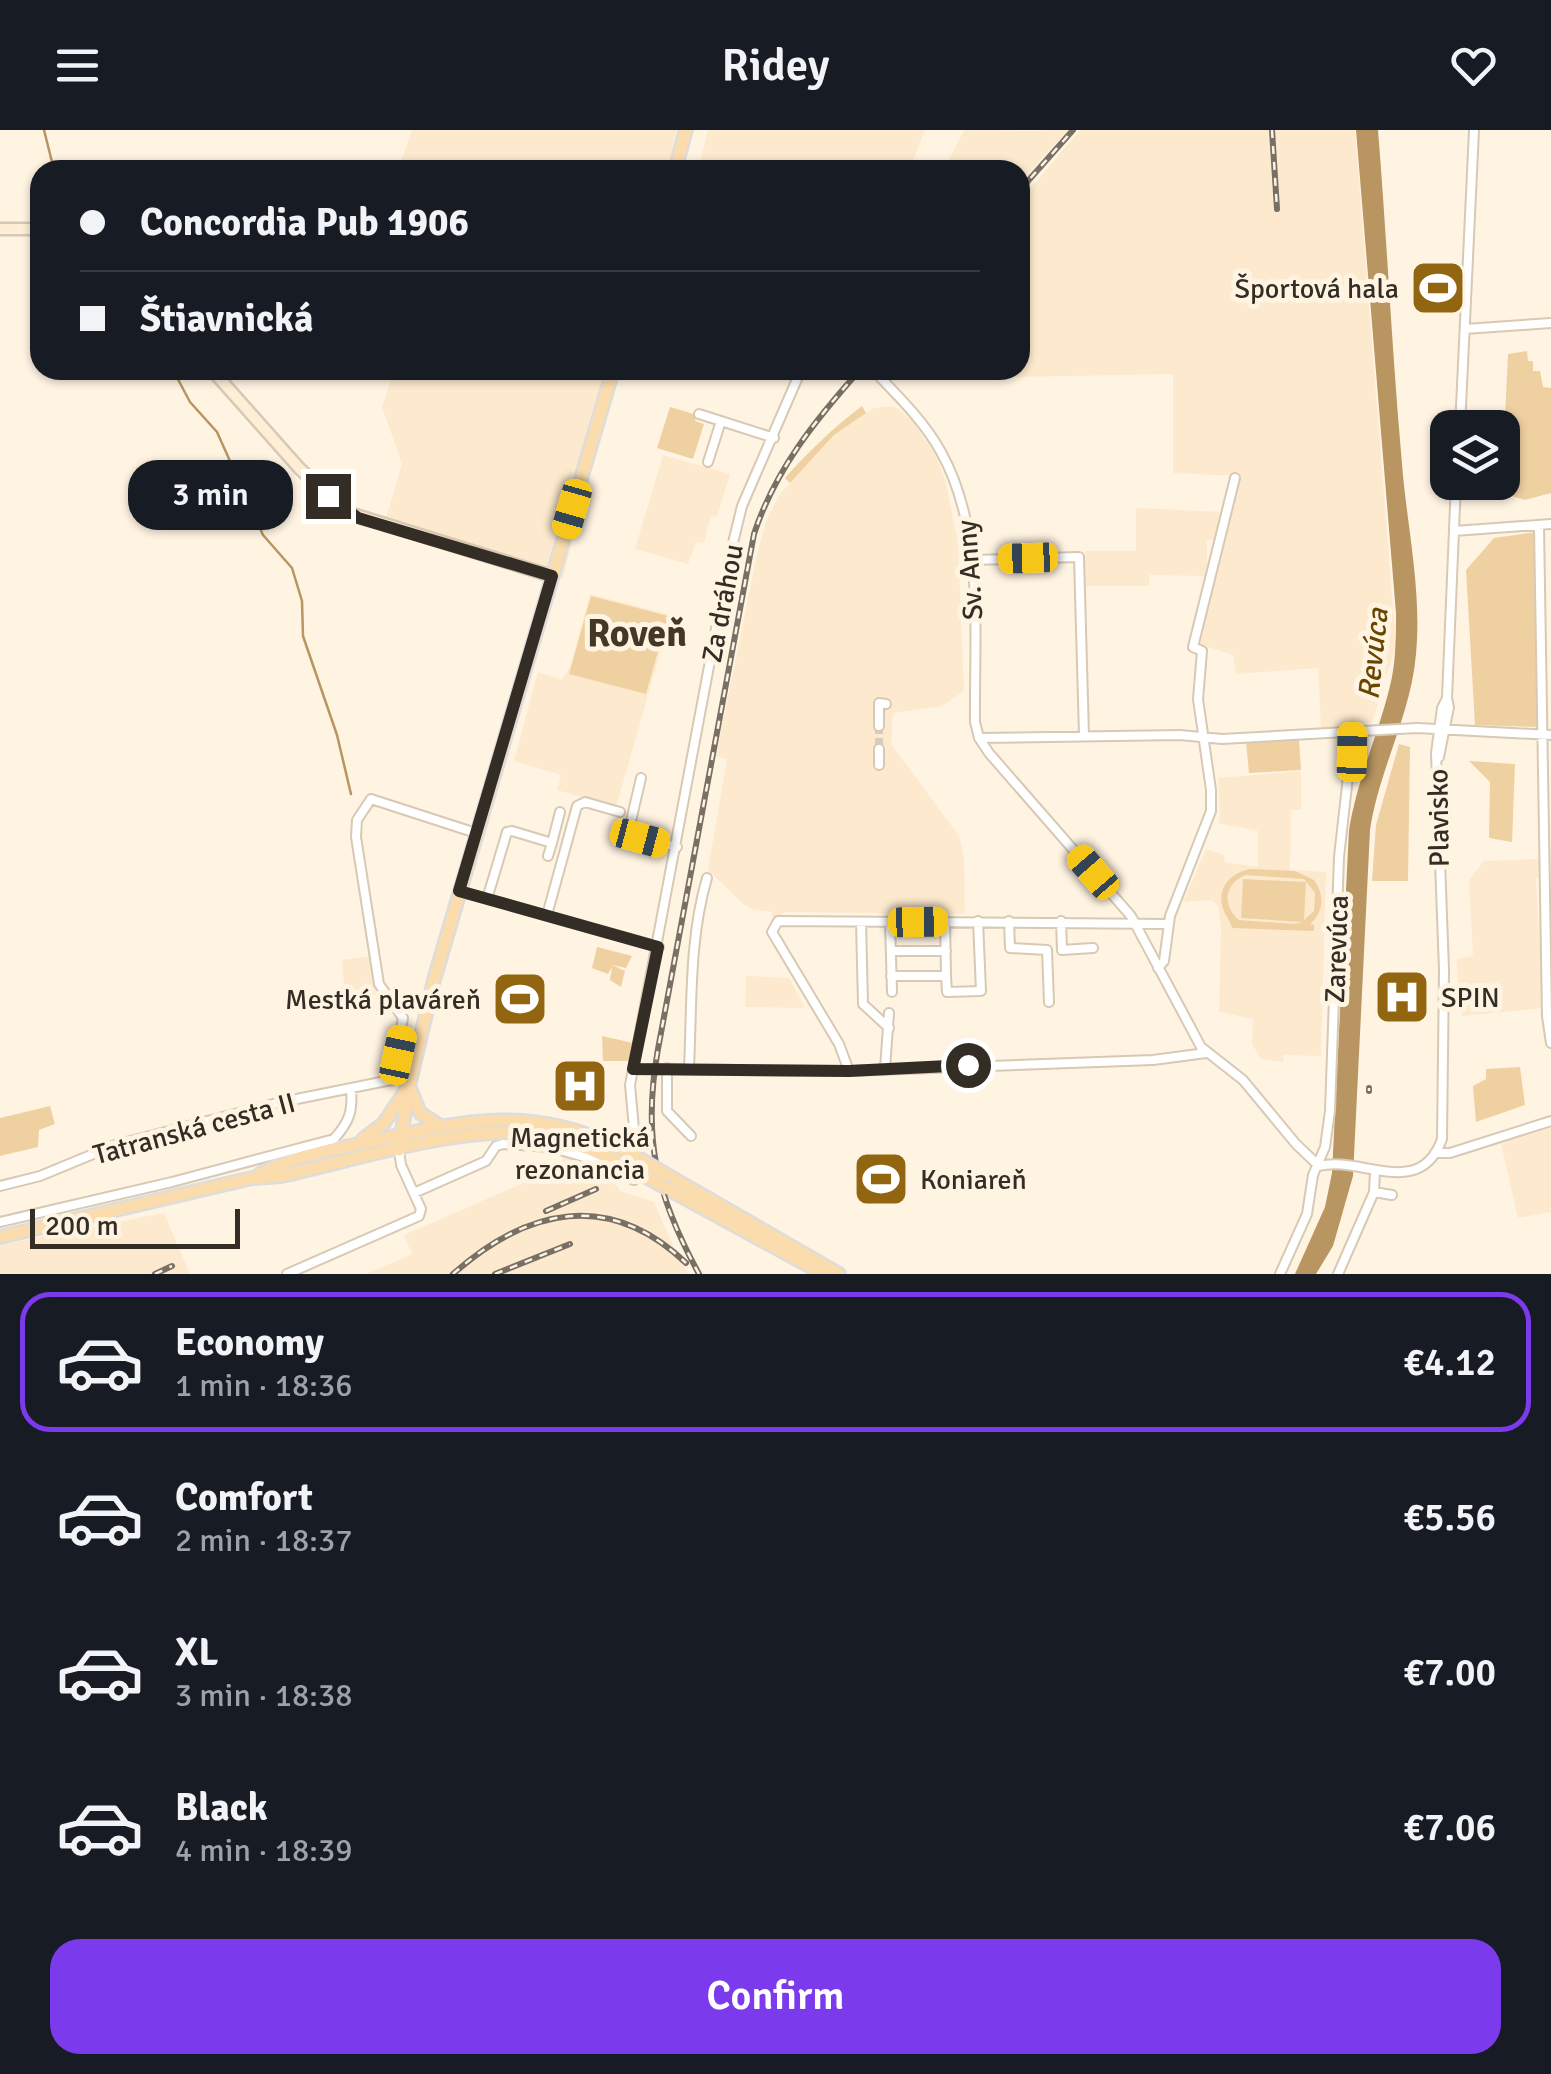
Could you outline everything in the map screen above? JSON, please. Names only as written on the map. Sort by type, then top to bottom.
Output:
[{"type":"main road","points":[[678,160],[686,130]]},
{"type":"main road","points":[[399,1150],[409,1086],[459,891],[610,380]]},
{"type":"main road","points":[[409,1086],[421,1114],[440,1126]]},
{"type":"main road","points":[[354,1145],[381,1125],[409,1086]]},
{"type":"main road","points":[[252,1178],[281,1164],[440,1126],[479,1120],[537,1122],[587,1134],[824,1274]]},
{"type":"main road","points":[[0,1237],[252,1178],[281,1176],[474,1135],[522,1133],[619,1155]]},
{"type":"main road","points":[[667,1182],[840,1274]]},
{"type":"street","points":[[1461,410],[1474,130]]},
{"type":"street","points":[[0,229],[30,228]]},
{"type":"street","points":[[1465,329],[1551,323]]},
{"type":"street","points":[[221,380],[300,468],[346,512],[552,576]]},
{"type":"street","name":"Za dráhou","points":[[414,1193],[486,1161],[502,1144],[550,1147],[584,1157],[634,1180],[638,1172],[630,1098],[633,1069],[738,518],[797,380]]},
{"type":"street","name":"Sv. Anny","points":[[882,380],[940,450],[958,486],[969,525],[975,722],[979,738]]},
{"type":"street","points":[[699,414],[774,438]]},
{"type":"street","points":[[708,462],[720,421]]},
{"type":"street","points":[[1158,968],[1164,961],[1169,924],[1210,818],[1211,790],[1198,699],[1202,650],[1194,647],[1234,478]]},
{"type":"street","points":[[1455,500],[1454,531],[1551,524]]},
{"type":"street","points":[[1539,526],[1547,734],[1551,1043]]},
{"type":"street","name":"Plavisko","points":[[1435,1153],[1443,1132],[1444,1073],[1438,759],[1442,728],[1450,707],[1447,698],[1454,531]]},
{"type":"street","points":[[972,560],[1079,557],[1084,736]]},
{"type":"street","points":[[878,726],[879,704],[886,704]]},
{"type":"street","points":[[979,738],[1222,740],[1442,728],[1547,734]]},
{"type":"street","name":"Zarevúca","points":[[1280,1274],[1301,1232],[1314,1171],[1326,1147],[1340,857],[1353,732]]},
{"type":"street","points":[[979,738],[1134,923],[1192,1034],[1206,1053],[1244,1080],[1319,1166],[1411,1170],[1435,1153],[1450,1153],[1551,1121]]},
{"type":"street","points":[[879,749],[879,765]]},
{"type":"street","points":[[642,778],[628,834],[677,847]]},
{"type":"street","name":"Tatranská cesta II","points":[[0,1186],[40,1176],[115,1145],[278,1103],[391,1080],[403,1018],[378,984],[356,837],[357,820],[371,799],[476,833]]},
{"type":"street","points":[[548,916],[578,806],[584,802],[618,812]]},
{"type":"street","points":[[548,856],[560,812]]},
{"type":"street","points":[[487,899],[507,832],[512,830],[552,843]]},
{"type":"street","points":[[689,1068],[698,908],[707,878]]},
{"type":"street","points":[[459,891],[658,947]]},
{"type":"street","points":[[849,1071],[838,1044],[774,934],[773,926],[784,920],[1169,924]]},
{"type":"street","points":[[946,922],[947,992],[981,991],[978,921]]},
{"type":"street","points":[[1009,921],[1010,948],[1047,950],[1050,1002]]},
{"type":"street","points":[[1062,921],[1062,950],[1092,948]]},
{"type":"street","points":[[861,922],[862,1004],[890,1028]]},
{"type":"street","points":[[890,922],[892,992]]},
{"type":"street","points":[[891,951],[946,951]]},
{"type":"street","points":[[892,976],[946,976]]},
{"type":"street","points":[[886,1069],[890,1013]]},
{"type":"street","points":[[633,1069],[849,1071],[1152,1060],[1206,1053]]},
{"type":"street","points":[[668,1068],[667,1111],[691,1136]]},
{"type":"street","points":[[0,1222],[334,1139],[350,1119],[351,1089]]},
{"type":"street","points":[[287,1274],[418,1216],[421,1210],[399,1150]]},
{"type":"street","points":[[1338,1274],[1374,1192],[1375,1171]]},
{"type":"street","points":[[1374,1192],[1392,1195]]},
{"type":"shaded area","points":[[412,130],[677,130],[670,160],[402,160]]},
{"type":"shaded area","points":[[708,130],[925,130],[913,160],[700,160]]},
{"type":"shaded area","points":[[964,130],[1068,130],[1030,172],[1030,160],[949,160]]},
{"type":"shaded area","points":[[1080,130],[1355,130],[1396,646],[1372,722],[1321,728],[1318,668],[1236,674],[1233,655],[1199,644],[1241,476],[1173,473],[1173,374],[1030,377],[1030,189]]},
{"type":"shaded area","points":[[1356,130],[1378,130],[1398,422],[1416,583],[1416,654],[1408,699],[1370,830],[1353,1176],[1333,1246],[1316,1274],[1295,1274],[1325,1207],[1332,1173],[1349,830],[1387,696],[1395,645],[1396,613]]},
{"type":"shaded area","points":[[1527,351],[1533,371],[1540,371],[1543,387],[1551,388],[1551,493],[1525,500],[1520,498],[1520,410],[1505,410],[1508,354]]},
{"type":"shaded area","points":[[391,380],[610,380],[563,579],[382,532],[402,464],[382,407]]},
{"type":"shaded area","points":[[862,406],[866,413],[834,435],[790,483],[785,478],[822,440]]},
{"type":"shaded area","points":[[894,406],[913,422],[935,454],[946,483],[958,543],[964,691],[942,706],[893,713],[891,744],[959,836],[964,857],[965,914],[784,912],[771,916],[772,912],[742,903],[708,870],[727,759],[716,756],[756,559],[766,521],[780,494],[834,435],[873,408]]},
{"type":"shaded area","points":[[670,407],[697,415],[695,421],[704,424],[693,459],[657,448]]},
{"type":"shaded area","points":[[663,455],[730,474],[717,517],[711,516],[704,543],[696,542],[688,564],[635,549]]},
{"type":"shaded area","points":[[1136,508],[1223,512],[1220,530],[1213,540],[1207,540],[1207,576],[1149,575],[1149,586],[1086,586],[1085,551],[1136,551]]},
{"type":"shaded area","points":[[1536,532],[1537,727],[1475,725],[1466,570],[1494,538]]},
{"type":"shaded area","points":[[590,594],[671,615],[616,807],[557,790],[561,775],[514,761],[538,672],[562,680],[570,667]]},
{"type":"shaded area","points":[[591,596],[668,616],[646,694],[569,674]]},
{"type":"shaded area","points":[[1299,740],[1301,770],[1249,773],[1246,742]]},
{"type":"shaded area","points":[[1399,744],[1410,747],[1408,881],[1372,881],[1376,825]]},
{"type":"shaded area","points":[[1469,761],[1515,764],[1512,842],[1489,838],[1490,782]]},
{"type":"shaded area","points":[[1301,771],[1301,810],[1291,810],[1290,870],[1326,872],[1321,1056],[1284,1055],[1283,1062],[1261,1059],[1252,1044],[1253,1019],[1219,1012],[1218,906],[1212,900],[1183,902],[1206,849],[1225,855],[1224,862],[1258,867],[1258,831],[1218,823],[1218,778]]},
{"type":"shaded area","points":[[1540,859],[1540,877],[1536,878],[1543,1008],[1462,1016],[1456,959],[1473,956],[1469,880],[1484,861]]},
{"type":"shaded area","points":[[1244,871],[1295,871],[1314,880],[1321,903],[1310,924],[1314,931],[1232,928],[1223,908],[1222,891],[1233,876]],"holes":[[[1245,875],[1304,879],[1315,893],[1314,911],[1304,920],[1306,882],[1243,879],[1241,918],[1302,922],[1239,920],[1230,908],[1229,890]]]},
{"type":"shaded area","points":[[597,947],[632,956],[626,968],[612,965],[625,971],[621,987],[610,980],[612,967],[608,974],[592,968]]},
{"type":"shaded area","points":[[372,956],[376,995],[345,998],[342,960]]},
{"type":"shaded area","points":[[746,976],[789,978],[805,1008],[745,1007]]},
{"type":"shaded area","points":[[602,1036],[633,1043],[630,1061],[603,1061]]},
{"type":"shaded area","points":[[1520,1067],[1525,1105],[1476,1122],[1473,1086],[1486,1079],[1486,1069]]},
{"type":"shaded area","points":[[50,1106],[55,1124],[39,1130],[38,1147],[0,1156],[0,1118]]},
{"type":"shaded area","points":[[1551,1127],[1551,1212],[1518,1218],[1501,1144]]},
{"type":"shaded area","points":[[564,1155],[604,1171],[621,1191],[654,1202],[674,1248],[685,1257],[680,1262],[690,1274],[366,1274],[412,1254],[404,1235],[560,1167]]},
{"type":"shaded area","points":[[164,1213],[190,1274],[0,1274],[0,1245]]},
{"type":"waterway","points":[[44,130],[52,160]]},
{"type":"waterway","points":[[178,380],[190,402],[217,432],[263,535],[292,568],[302,601],[303,636],[337,735],[351,794]]},
{"type":"tunnel","points":[[879,726],[879,749]]},
{"type":"railway","points":[[1030,179],[1073,130]]},
{"type":"railway","points":[[1272,130],[1277,209]]},
{"type":"railway","points":[[699,1274],[672,1218],[656,1165],[652,1111],[658,1049],[754,534],[773,488],[798,446],[851,380]]},
{"type":"railway","points":[[546,1211],[596,1189]]},
{"type":"railway","points":[[453,1274],[510,1234],[568,1216],[598,1217],[628,1225],[657,1240],[686,1263]]},
{"type":"railway","points":[[495,1274],[570,1244]]},
{"type":"railway","points":[[155,1274],[172,1266]]},
{"type":"place","name":"Športová hala","points":[[1438,288]]},
{"type":"place","name":"SPIN","points":[[1402,997]]},
{"type":"place","name":"Mestká plaváreň","points":[[520,999]]},
{"type":"place","name":"Magnetická rezonancia","points":[[580,1086]]},
{"type":"place","name":"Koniareň","points":[[881,1179]]},
{"type":"district","name":"Roveň","points":[[637,633]]},
{"type":"route","points":[[328,496],[358,518],[552,576],[459,891],[658,947],[633,1069],[849,1071],[968,1065]]},
{"type":"water label","name":"Revúca","points":[[1373,654]]}]
